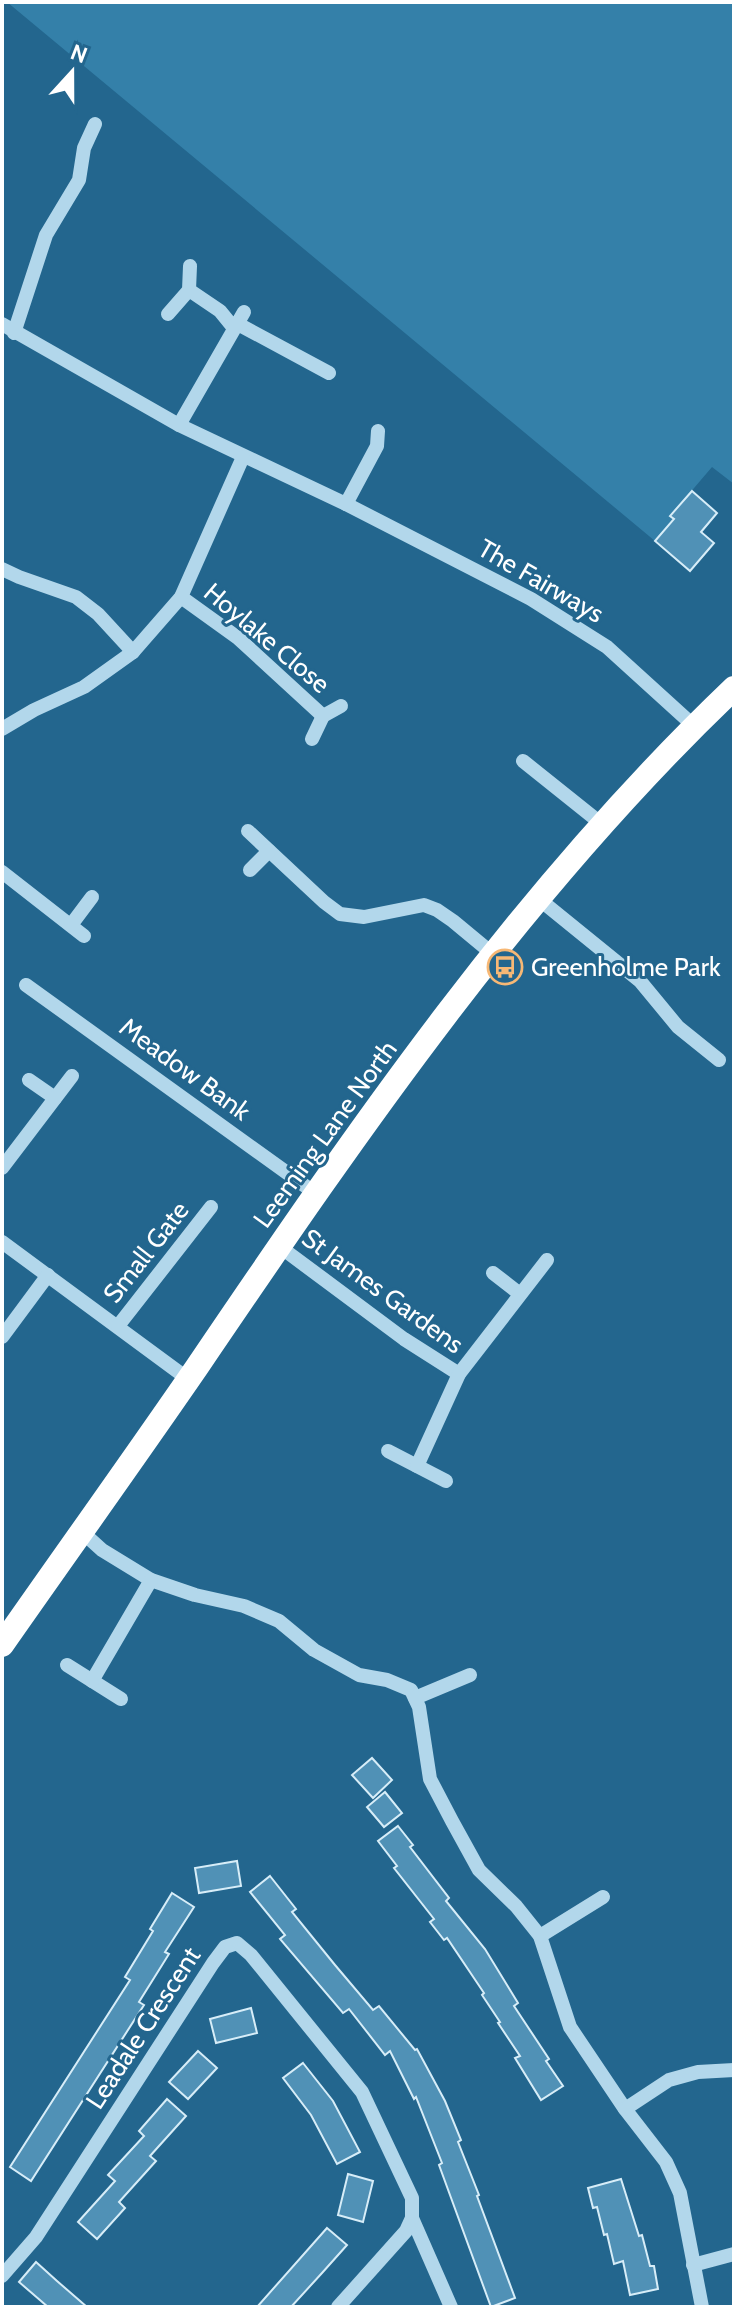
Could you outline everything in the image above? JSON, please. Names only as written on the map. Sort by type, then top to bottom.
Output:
[{"type":"highway","name":"Leeming Lane North","points":[[2,1645],[383,1096],[539,899],[694,726],[734,688]]},
{"type":"street","points":[[8,329],[46,235],[79,180],[84,148],[95,124]]},
{"type":"street","points":[[168,314],[189,290],[190,266]]},
{"type":"street","points":[[189,290],[329,373]]},
{"type":"street","points":[[179,425],[238,321]]},
{"type":"street","name":"The Fairways","points":[[8,329],[179,425],[346,504],[569,621],[607,647],[694,726]]},
{"type":"street","points":[[346,504],[377,446],[378,431]]},
{"type":"street","points":[[2,729],[84,687],[133,652],[181,597],[243,457]]},
{"type":"street","points":[[2,569],[76,597],[98,614],[133,652]]},
{"type":"street","name":"Hoylake Close","points":[[181,597],[238,638],[323,716]]},
{"type":"street","points":[[312,739],[323,716],[341,706]]},
{"type":"street","points":[[523,761],[603,825]]},
{"type":"street","points":[[248,831],[340,914],[364,917],[424,905],[453,921],[494,955]]},
{"type":"street","points":[[250,870],[269,851]]},
{"type":"street","points":[[2,872],[84,936]]},
{"type":"street","points":[[71,925],[92,897]]},
{"type":"street","points":[[539,899],[640,981],[678,1027],[719,1060]]},
{"type":"street","name":"Meadow Bank","points":[[26,985],[315,1193]]},
{"type":"street","points":[[2,1168],[72,1076]]},
{"type":"street","points":[[29,1080],[55,1098]]},
{"type":"street","name":"Small Gate","points":[[118,1326],[211,1207]]},
{"type":"street","points":[[2,1242],[188,1379]]},
{"type":"street","name":"St James Gardens","points":[[279,1246],[404,1339],[459,1374]]},
{"type":"street","points":[[417,1466],[459,1374],[547,1260]]},
{"type":"street","points":[[493,1273],[520,1294]]},
{"type":"street","points":[[2,1337],[48,1275]]},
{"type":"street","points":[[388,1451],[446,1481]]},
{"type":"street","points":[[81,1531],[102,1550],[151,1580],[195,1595],[244,1606],[279,1621],[314,1650],[359,1675],[387,1680],[411,1690],[419,1707],[430,1779],[452,1821],[479,1870],[516,1906],[540,1936],[570,2027],[625,2109],[666,2162],[680,2193],[702,2307]]},
{"type":"street","points":[[92,1681],[151,1580]]},
{"type":"street","points":[[67,1665],[121,1699]]},
{"type":"street","points":[[415,1698],[470,1675]]},
{"type":"street","points":[[540,1936],[603,1897]]},
{"type":"street","name":"Leadale Crescent","points":[[2,2276],[44,2225],[213,1963],[225,1947],[237,1943],[251,1955],[362,2092],[412,2198],[412,2218]]},
{"type":"street","points":[[625,2109],[669,2080],[698,2072],[734,2070]]},
{"type":"street","points":[[338,2307],[406,2231],[412,2218]]},
{"type":"street","points":[[412,2218],[451,2307]]},
{"type":"street","points":[[693,2265],[734,2254]]},
{"type":"shaded area","points":[[7,2],[734,2],[734,484],[712,467],[671,515],[674,519],[655,541]]},
{"type":"building","points":[[692,491],[717,513],[701,532],[714,543],[690,571],[655,541],[674,519],[670,516]]},
{"type":"building","points":[[372,1758],[392,1780],[373,1798],[352,1775]]},
{"type":"building","points":[[385,1792],[402,1813],[384,1827],[367,1807]]},
{"type":"building","points":[[398,1826],[449,1898],[446,1901],[485,1949],[518,2003],[514,2006],[549,2059],[546,2061],[563,2086],[541,2100],[515,2058],[520,2056],[482,1995],[484,1993],[447,1938],[444,1940],[430,1922],[434,1919],[394,1868],[397,1866],[378,1841]]},
{"type":"building","points":[[237,1861],[241,1886],[199,1893],[195,1868]]},
{"type":"building","points":[[270,1876],[296,1909],[292,1912],[373,2010],[379,2006],[417,2049],[445,2101],[461,2140],[458,2142],[515,2298],[491,2307],[416,2097],[414,2099],[390,2051],[385,2055],[349,2009],[343,2013],[280,1939],[285,1935],[250,1892]]},
{"type":"building","points":[[172,1893],[194,1907],[165,1952],[169,1954],[139,2002],[144,2005],[31,2181],[10,2167],[130,1980],[125,1977]]},
{"type":"building","points":[[251,2008],[257,2033],[216,2043],[210,2019]]},
{"type":"building","points":[[198,2051],[217,2068],[188,2099],[169,2082]]},
{"type":"building","points":[[303,2063],[333,2101],[360,2152],[337,2164],[311,2115],[283,2078]]},
{"type":"building","points":[[167,2099],[186,2116],[150,2156],[156,2161],[119,2202],[125,2208],[97,2239],[78,2222],[115,2181],[108,2175],[144,2136],[139,2131]]},
{"type":"building","points":[[348,2174],[373,2181],[363,2222],[338,2215]]},
{"type":"building","points":[[621,2179],[650,2266],[654,2266],[658,2289],[630,2295],[623,2261],[614,2264],[607,2234],[604,2235],[588,2188]]},
{"type":"building","points":[[327,2228],[347,2245],[291,2307],[257,2307]]},
{"type":"building","points":[[36,2262],[87,2307],[48,2307],[19,2282]]},
{"type":"place","name":"Greenholme Park","points":[[505,967]]}]
